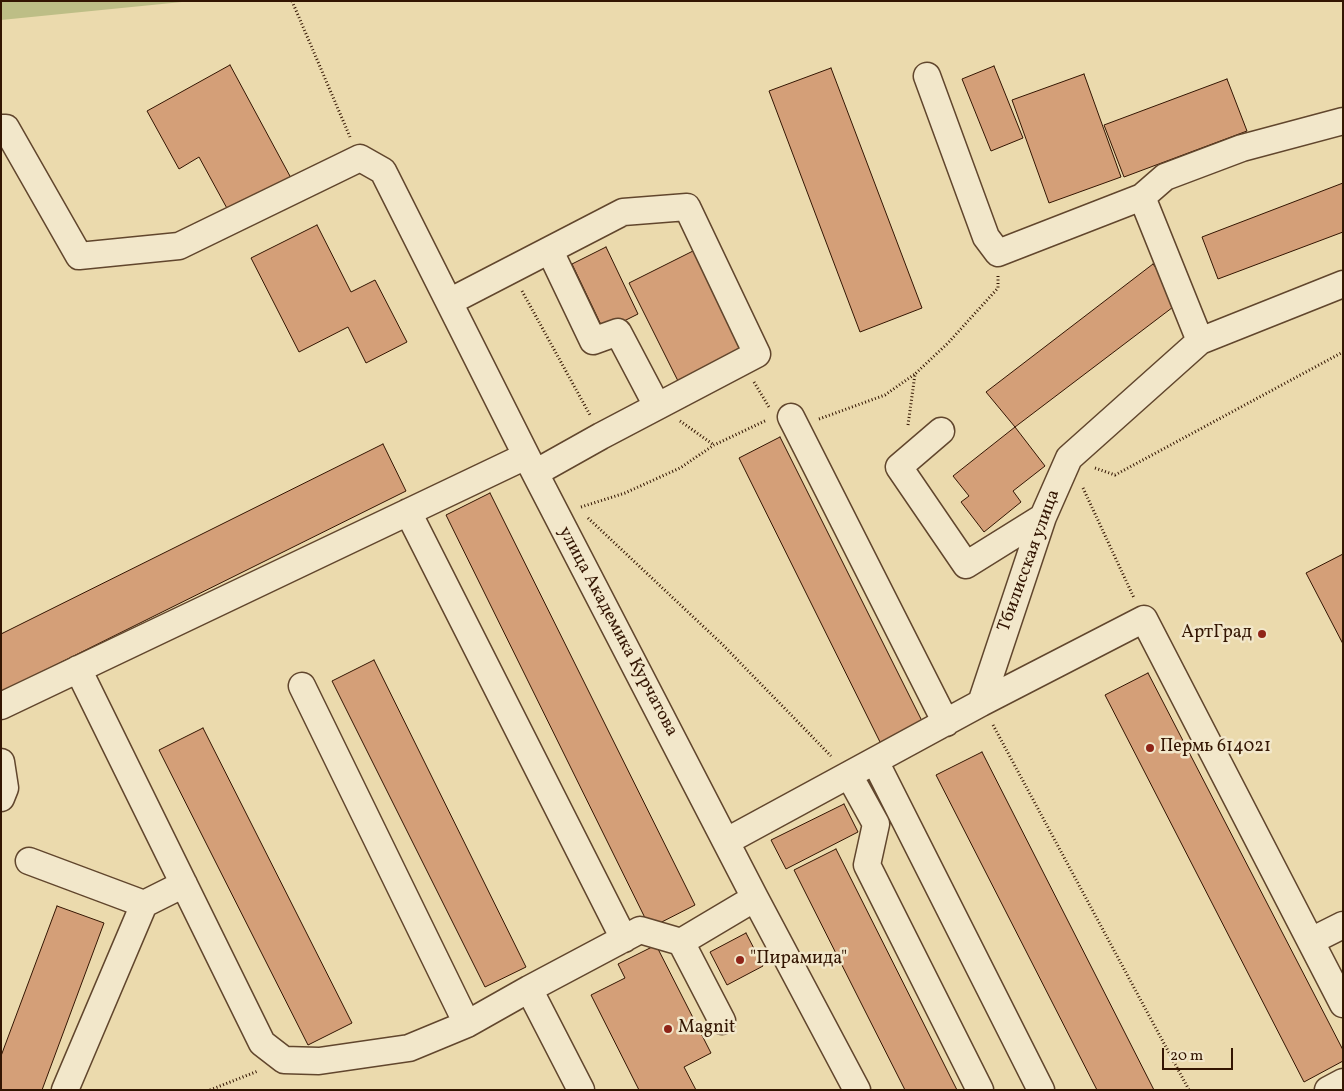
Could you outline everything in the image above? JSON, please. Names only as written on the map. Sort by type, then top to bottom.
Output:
[{"type":"street","points":[[927,76],[986,237],[998,252],[1142,197],[1165,178],[1173,174],[1242,148],[1343,121]]},
{"type":"street","points":[[1,128],[6,128],[79,256],[178,246],[360,158]]},
{"type":"street","name":"улица Академика Курчатова","points":[[360,158],[383,171],[530,465],[857,1090]]},
{"type":"street","points":[[1142,197],[1200,341]]},
{"type":"street","points":[[1,706],[408,512],[600,436],[758,354],[688,207],[623,212],[449,302]]},
{"type":"street","points":[[550,250],[593,341],[618,332],[657,406]]},
{"type":"street","name":"Тбилисская улица","points":[[981,703],[1043,517],[1069,458],[1200,341],[1343,284]]},
{"type":"street","points":[[783,416],[946,723]]},
{"type":"street","points":[[941,431],[899,467],[966,565],[1043,517]]},
{"type":"street","points":[[408,512],[624,939]]},
{"type":"street","points":[[727,841],[981,703],[1144,619],[1343,1004]]},
{"type":"street","points":[[78,669],[262,1043],[284,1060],[319,1061],[409,1048],[466,1024],[640,930],[681,942],[722,1021]]},
{"type":"street","points":[[302,686],[466,1024]]},
{"type":"street","points":[[875,760],[1041,1090]]},
{"type":"street","points":[[1,762],[5,788],[1,798]]},
{"type":"street","points":[[849,775],[876,824],[867,865],[980,1090]]},
{"type":"street","points":[[29,861],[144,904]]},
{"type":"street","points":[[66,1090],[144,904],[184,884]]},
{"type":"street","points":[[681,942],[755,898]]},
{"type":"street","points":[[1311,941],[1343,925]]},
{"type":"street","points":[[529,989],[581,1090]]},
{"type":"street","points":[[1328,1090],[1343,1082]]},
{"type":"path","points":[[292,1],[360,158]]},
{"type":"path","points":[[849,775],[722,644],[577,508],[625,492],[680,468],[714,445],[783,416],[820,419],[884,395],[915,374],[948,343],[998,288],[998,252]]},
{"type":"path","points":[[511,271],[600,436]]},
{"type":"path","points":[[1069,458],[1115,476],[1343,352]]},
{"type":"path","points":[[741,362],[783,416]]},
{"type":"path","points":[[908,427],[915,374]]},
{"type":"path","points":[[657,406],[714,445]]},
{"type":"path","points":[[1069,458],[1144,619]]},
{"type":"path","points":[[981,703],[1189,1090]]},
{"type":"path","points":[[210,1090],[284,1060]]},
{"type":"green space","points":[[1,1],[192,1],[1,20]]},
{"type":"building","points":[[230,65],[291,178],[229,212],[199,157],[179,169],[147,111]]},
{"type":"building","points":[[994,66],[1023,138],[991,151],[962,79]]},
{"type":"building","points":[[831,68],[922,308],[860,332],[769,91]]},
{"type":"building","points":[[1084,74],[1121,177],[1049,203],[1012,100]]},
{"type":"building","points":[[1227,79],[1247,131],[1124,177],[1104,125]]},
{"type":"building","points":[[1343,183],[1343,232],[1218,279],[1202,237]]},
{"type":"building","points":[[317,225],[351,292],[375,280],[407,342],[366,363],[348,327],[299,352],[251,258]]},
{"type":"building","points":[[606,247],[638,314],[604,331],[572,264]]},
{"type":"building","points":[[697,249],[749,353],[681,387],[629,283]]},
{"type":"building","points":[[1153,264],[1181,301],[1015,427],[986,392]]},
{"type":"building","points":[[1015,427],[1045,466],[1013,491],[1021,502],[984,532],[961,502],[969,496],[953,476]]},
{"type":"building","points":[[780,437],[924,725],[882,746],[739,458]]},
{"type":"building","points":[[383,444],[406,491],[1,692],[1,634]]},
{"type":"building","points":[[490,493],[695,905],[650,928],[446,515]]},
{"type":"building","points":[[1343,554],[1343,644],[1306,573]]},
{"type":"building","points":[[374,660],[526,967],[485,987],[332,681]]},
{"type":"building","points":[[1148,673],[1343,1050],[1343,1061],[1304,1082],[1105,695]]},
{"type":"building","points":[[203,728],[352,1023],[308,1045],[159,750]]},
{"type":"building","points":[[982,752],[1154,1090],[1097,1090],[936,775]]},
{"type":"building","points":[[844,804],[858,832],[786,869],[771,840]]},
{"type":"building","points":[[836,849],[957,1090],[905,1090],[794,870]]},
{"type":"building","points":[[57,906],[104,923],[42,1090],[1,1090],[1,1056]]},
{"type":"building","points":[[746,933],[763,966],[727,985],[710,952]]},
{"type":"building","points":[[656,945],[711,1053],[684,1067],[696,1090],[639,1090],[591,995],[625,978],[618,964]]},
{"type":"place","name":"АртГрад","points":[[1262,634]]},
{"type":"place","name":"Пермь 614021","points":[[1150,748]]},
{"type":"place","name":"\"Пирамида\"","points":[[740,960]]},
{"type":"place","name":"Magnit","points":[[668,1029]]}]
